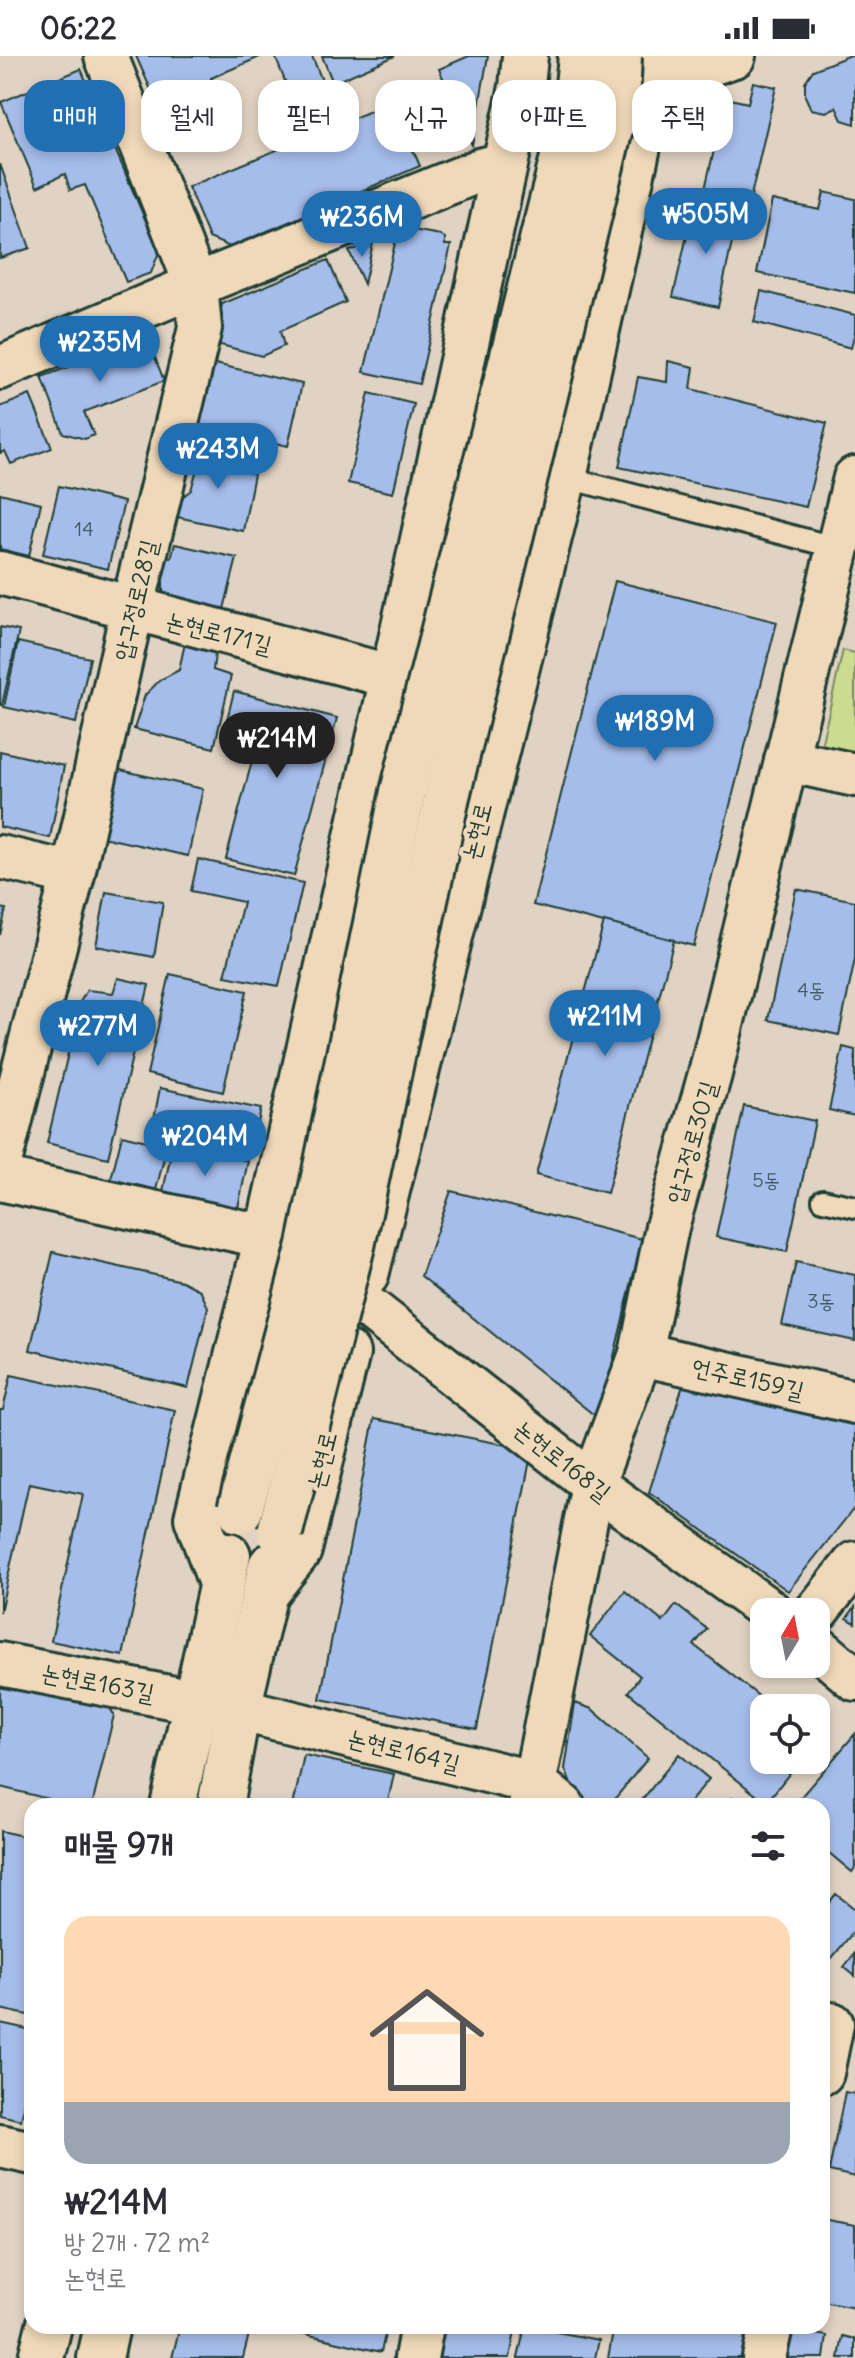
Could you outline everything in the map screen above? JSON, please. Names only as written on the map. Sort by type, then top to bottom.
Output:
[{"type":"main road","points":[[175,1798],[221,1583],[310,1245],[403,792],[576,106],[581,56]]},
{"type":"main road","name":"논현로","points":[[221,1798],[265,1593],[352,1246],[447,796],[614,115],[619,56]]},
{"type":"main road","points":[[221,1583],[197,1518],[267,1237],[393,677],[524,72]]},
{"type":"main road","points":[[524,72],[537,110],[551,119],[605,132],[621,128],[632,111]]},
{"type":"main road","name":"논현로","points":[[265,1593],[299,1550],[564,477],[635,152]]},
{"type":"main road","points":[[500,179],[506,178],[523,164],[549,157],[584,162],[596,167],[612,182],[619,193],[623,210]]},
{"type":"main road","points":[[41,2358],[47,2334]]},
{"type":"main road","points":[[100,2358],[105,2334]]},
{"type":"street","name":"압구정로28길","points":[[0,1163],[73,874],[200,328],[196,285],[106,56]]},
{"type":"street","points":[[662,80],[734,56]]},
{"type":"street","points":[[0,368],[483,169],[500,179]]},
{"type":"street","name":"압구정로30길","points":[[543,1798],[593,1484],[641,1354],[667,1227],[710,1074],[855,478]]},
{"type":"street","name":"논현로171길","points":[[0,573],[393,677]]},
{"type":"street","points":[[786,760],[855,775]]},
{"type":"street","points":[[0,857],[73,874]]},
{"type":"street","points":[[0,1179],[267,1237]]},
{"type":"street","name":"논현로168길","points":[[360,1301],[593,1484],[752,1598]]},
{"type":"street","name":"언주로159길","points":[[641,1354],[855,1402]]},
{"type":"street","points":[[827,1598],[855,1563]]},
{"type":"street","points":[[830,1658],[855,1679]]},
{"type":"street","name":"논현로163길","points":[[0,1664],[195,1702]]},
{"type":"street","name":"논현로164길","points":[[238,1709],[543,1798]]},
{"type":"street","points":[[830,2047],[836,2028]]},
{"type":"street","points":[[0,2146],[24,2151]]},
{"type":"street","points":[[416,2358],[420,2334]]},
{"type":"street","points":[[764,2358],[769,2334]]},
{"type":"lane","points":[[564,477],[838,548]]},
{"type":"lane","points":[[823,1200],[855,1207]]},
{"type":"green space","points":[[843,650],[855,653],[855,764],[819,755]]},
{"type":"building","points":[[136,56],[262,56],[212,80],[147,80]]},
{"type":"building","points":[[275,56],[312,56],[322,80],[285,80]]},
{"type":"building","points":[[322,56],[395,56],[340,80],[332,80]]},
{"type":"building","points":[[469,56],[488,56],[476,123],[476,80],[444,80],[439,69]]},
{"type":"building","points":[[855,56],[855,124],[842,120],[836,107],[826,112],[811,109],[805,96],[805,82],[813,70]]},
{"type":"building","points":[[81,69],[86,80],[54,80]]},
{"type":"building","points":[[753,82],[776,87],[750,200],[705,189],[714,152],[733,152],[733,100],[748,103]]},
{"type":"building","points":[[24,93],[24,152],[116,152],[159,252],[151,273],[126,282],[85,185],[70,190],[65,174],[37,187],[1,102]]},
{"type":"building","points":[[375,109],[375,152],[414,152],[420,166],[230,247],[209,238],[188,187],[272,152],[359,152],[359,116]]},
{"type":"building","points":[[0,164],[30,248],[0,258]]},
{"type":"building","points":[[824,192],[855,199],[855,293],[757,273],[772,200],[820,210]]},
{"type":"building","points":[[694,205],[738,215],[718,307],[673,297]]},
{"type":"building","points":[[408,229],[440,235],[445,238],[445,245],[451,245],[419,384],[364,372],[397,235],[405,235]]},
{"type":"building","points":[[373,243],[364,284],[349,251]]},
{"type":"building","points":[[328,260],[346,302],[280,331],[284,346],[262,356],[213,343],[222,304]]},
{"type":"building","points":[[761,291],[855,315],[851,348],[754,322]]},
{"type":"building","points":[[135,342],[151,347],[164,381],[84,412],[94,435],[85,439],[63,433],[42,377]]},
{"type":"building","points":[[668,361],[694,367],[691,389],[827,423],[806,507],[619,467],[638,377],[667,382]]},
{"type":"building","points":[[211,363],[302,384],[288,446],[196,425]]},
{"type":"building","points":[[369,393],[414,404],[393,493],[348,483]]},
{"type":"building","points":[[30,395],[52,448],[11,464],[5,451],[0,453],[0,407]]},
{"type":"building","points":[[204,445],[239,453],[236,469],[254,474],[243,531],[177,517],[181,498],[191,490]]},
{"type":"building","points":[[59,486],[124,502],[108,569],[43,554]]},
{"type":"building","points":[[0,493],[41,503],[29,556],[0,549]]},
{"type":"building","points":[[175,544],[237,558],[224,609],[163,593],[163,581],[155,581],[162,556],[171,558]]},
{"type":"building","points":[[615,581],[777,622],[694,946],[533,905]]},
{"type":"building","points":[[0,627],[19,631],[2,705],[0,705]]},
{"type":"building","points":[[18,642],[90,658],[76,723],[4,707]]},
{"type":"building","points":[[185,643],[215,653],[213,670],[231,676],[214,748],[134,729],[145,695],[160,680],[179,670]]},
{"type":"building","points":[[234,691],[337,718],[294,876],[226,859],[257,742],[224,732]]},
{"type":"building","points":[[0,751],[64,766],[50,838],[0,827]]},
{"type":"building","points":[[116,769],[203,789],[188,856],[102,837]]},
{"type":"building","points":[[198,859],[303,883],[279,986],[225,976],[243,902],[191,891]]},
{"type":"building","points":[[796,889],[855,901],[855,959],[839,1035],[768,1020]]},
{"type":"building","points":[[106,892],[163,902],[154,957],[96,946]]},
{"type":"building","points":[[0,908],[6,909],[0,935]]},
{"type":"building","points":[[604,922],[674,940],[607,1193],[536,1175]]},
{"type":"building","points":[[170,974],[247,991],[223,1092],[147,1074]]},
{"type":"building","points":[[118,978],[149,985],[108,1158],[47,1143],[80,1002],[87,990],[113,993]]},
{"type":"building","points":[[843,1047],[855,1050],[855,1116],[829,1110]]},
{"type":"building","points":[[160,1088],[261,1109],[253,1145],[153,1124]]},
{"type":"building","points":[[744,1106],[815,1121],[787,1252],[716,1237]]},
{"type":"building","points":[[122,1135],[167,1146],[156,1190],[111,1179]]},
{"type":"building","points":[[173,1145],[248,1161],[237,1212],[162,1196]]},
{"type":"building","points":[[451,1191],[642,1239],[599,1419],[421,1276]]},
{"type":"building","points":[[53,1252],[182,1281],[200,1290],[208,1307],[188,1388],[30,1350]]},
{"type":"building","points":[[796,1262],[855,1275],[855,1341],[782,1325]]},
{"type":"building","points":[[11,1375],[175,1410],[123,1656],[51,1641],[83,1494],[29,1483],[0,1612],[0,1410],[3,1410]]},
{"type":"building","points":[[686,1376],[855,1411],[855,1507],[788,1591],[649,1492]]},
{"type":"building","points":[[374,1419],[532,1450],[477,1729],[320,1699]]},
{"type":"building","points":[[625,1591],[663,1622],[676,1605],[707,1629],[694,1645],[756,1694],[750,1694],[750,1774],[789,1774],[770,1798],[760,1798],[628,1692],[640,1676],[590,1636]]},
{"type":"building","points":[[855,1607],[855,1623],[847,1618]]},
{"type":"building","points":[[0,1682],[110,1708],[114,1715],[94,1798],[45,1798],[0,1787]]},
{"type":"building","points":[[575,1703],[592,1709],[648,1758],[616,1798],[581,1798],[574,1792],[565,1769]]},
{"type":"building","points":[[855,1734],[855,1868],[852,1872],[830,1854],[830,1798],[800,1798],[821,1774],[830,1774],[830,1763]]},
{"type":"building","points":[[679,1754],[709,1779],[694,1798],[643,1798]]},
{"type":"building","points":[[304,1755],[394,1774],[389,1798],[295,1798]]},
{"type":"building","points":[[0,1831],[24,1836],[24,2014],[0,2009]]},
{"type":"building","points":[[836,1894],[855,1909],[855,1930],[830,1960],[830,1901]]},
{"type":"building","points":[[855,1953],[855,1976],[844,1967]]},
{"type":"building","points":[[0,2023],[24,2028],[24,2108],[21,2120],[0,2115]]},
{"type":"building","points":[[845,2092],[855,2094],[855,2177],[830,2171]]},
{"type":"building","points":[[830,2220],[855,2225],[855,2308],[830,2303]]},
{"type":"building","points":[[178,2334],[249,2334],[243,2358],[172,2358]]},
{"type":"building","points":[[305,2334],[385,2334],[381,2352]]},
{"type":"building","points":[[436,2334],[514,2334],[510,2358],[432,2358]]},
{"type":"building","points":[[523,2334],[567,2334],[599,2340],[595,2358],[518,2358]]},
{"type":"building","points":[[612,2334],[746,2334],[741,2358],[608,2358]]},
{"type":"building","points":[[787,2334],[827,2336],[824,2358],[783,2358]]},
{"type":"building","points":[[843,2336],[855,2339],[855,2358],[839,2358]]}]
